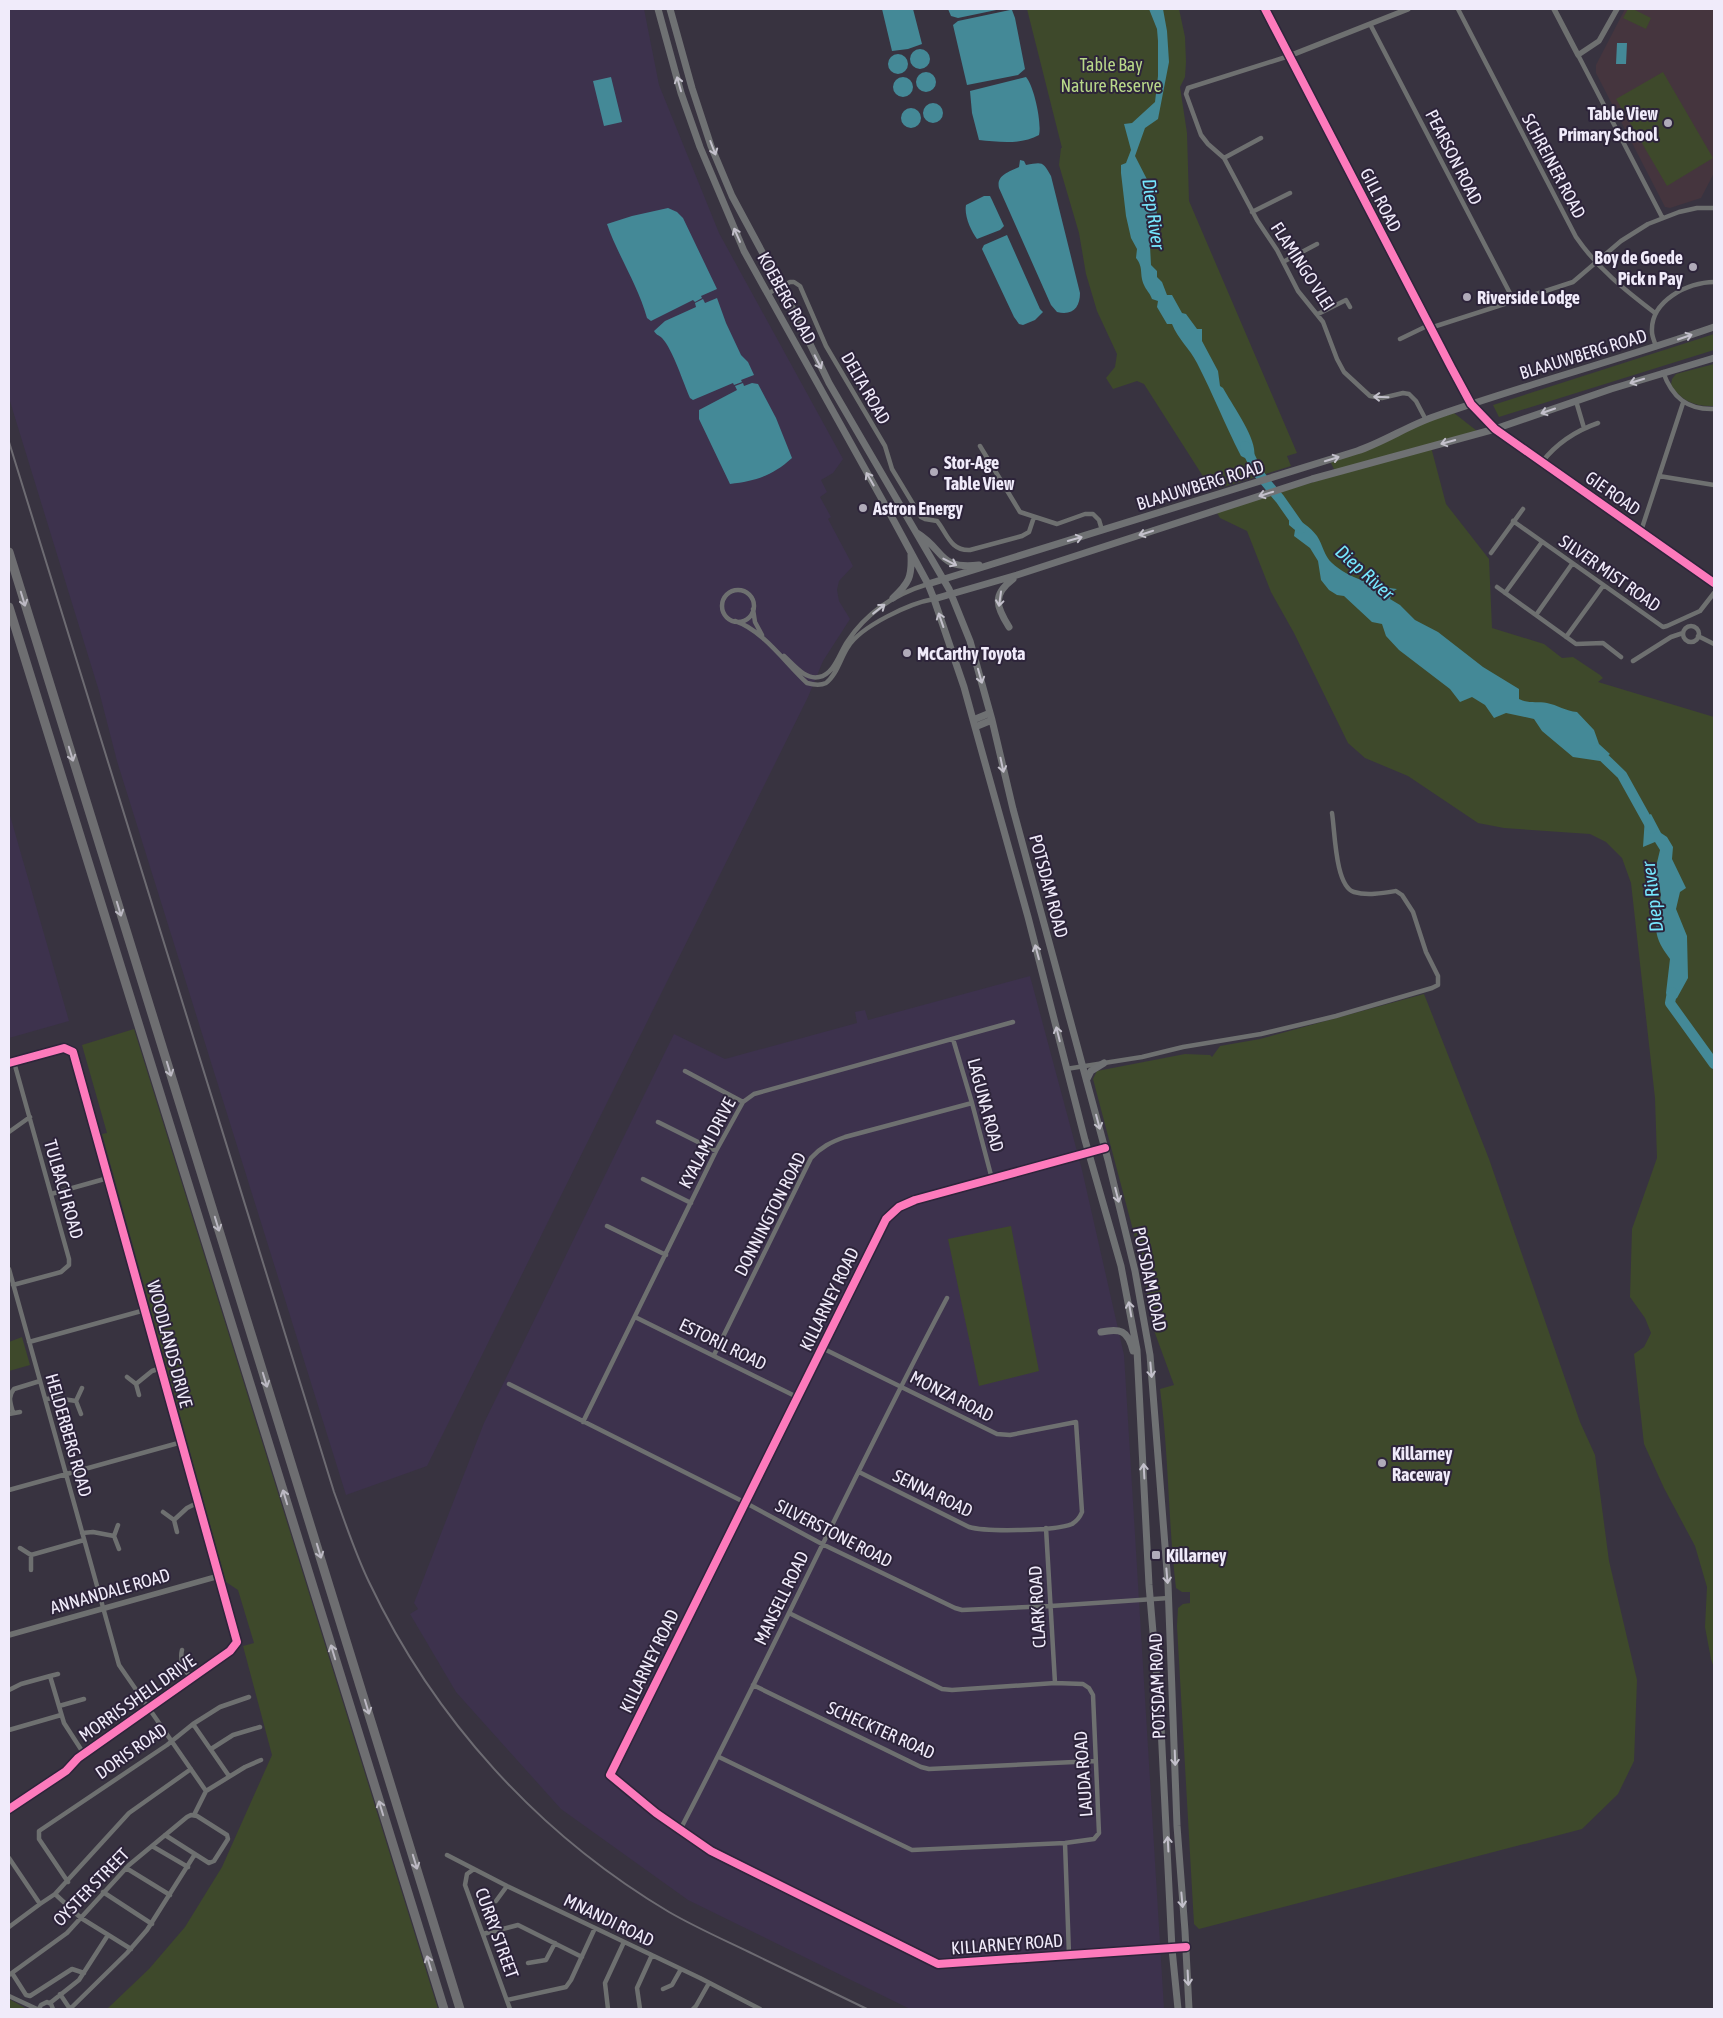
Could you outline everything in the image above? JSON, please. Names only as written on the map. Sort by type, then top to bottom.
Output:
[{"type":"highway","points":[[9,552],[460,2009]]},
{"type":"highway","points":[[9,607],[444,2009]]},
{"type":"main road","name":"KOEBERG ROAD","points":[[658,9],[681,93],[700,147],[744,251],[928,584]]},
{"type":"main road","name":"KOEBERG ROAD","points":[[670,9],[686,71],[712,146],[745,224],[830,383],[914,532],[943,579]]},
{"type":"main road","name":"BLAAUWBERG ROAD","points":[[928,584],[1213,497],[1372,446],[1426,420],[1471,404],[1656,347],[1714,327]]},
{"type":"main road","name":"BLAAUWBERG ROAD","points":[[934,599],[1017,576],[1312,479],[1495,429],[1663,372],[1714,358]]},
{"type":"main road","points":[[914,532],[926,540],[943,558],[952,564],[966,566],[997,562]]},
{"type":"main road","points":[[893,598],[909,580],[911,552]]},
{"type":"main road","points":[[1008,627],[999,610],[998,599],[1003,587],[1017,576]]},
{"type":"main road","name":"POTSDAM ROAD","points":[[943,579],[952,595],[970,641],[991,717],[1012,809],[1105,1148],[1136,1271],[1147,1330],[1153,1385],[1168,1598],[1177,1826],[1189,2009]]},
{"type":"main road","name":"POTSDAM ROAD","points":[[928,584],[962,681],[1028,917],[1088,1153],[1124,1275],[1132,1319],[1138,1370],[1151,1599],[1161,1728],[1172,1948],[1178,2009]]},
{"type":"main road","points":[[974,724],[991,717]]},
{"type":"main road","points":[[1087,1079],[1091,1071],[1104,1063]]},
{"type":"main road","points":[[1101,1332],[1117,1330],[1124,1333],[1132,1347],[1138,1370]]},
{"type":"street","name":"GILL ROAD","points":[[1265,9],[1471,404],[1495,429]]},
{"type":"street","points":[[1290,56],[1408,9]]},
{"type":"street","name":"SCHREINER ROAD","points":[[1458,9],[1576,237],[1596,264],[1621,287],[1655,313]]},
{"type":"street","points":[[1554,9],[1662,217]]},
{"type":"street","points":[[1578,55],[1599,40],[1617,9]]},
{"type":"street","name":"PEARSON ROAD","points":[[1370,24],[1514,302]]},
{"type":"street","name":"FLAMINGO VLEI","points":[[1290,56],[1186,90],[1201,136],[1224,158],[1252,212],[1283,262],[1298,291],[1318,314],[1330,336],[1341,368],[1362,390],[1375,397],[1409,394],[1416,401],[1426,420]]},
{"type":"street","points":[[1224,158],[1261,138]]},
{"type":"street","points":[[1252,212],[1290,193]]},
{"type":"street","points":[[1400,339],[1430,327],[1573,282],[1635,230],[1662,217],[1697,208],[1714,208]]},
{"type":"street","points":[[1283,262],[1317,244]]},
{"type":"street","name":"DELTA ROAD","points":[[780,287],[792,282],[800,286],[826,346],[885,446],[891,466],[921,517],[938,522],[952,544],[966,550],[1022,536],[1029,532],[1034,517]]},
{"type":"street","points":[[1656,347],[1652,331],[1655,313],[1666,301],[1682,290],[1699,284],[1714,282]]},
{"type":"street","points":[[767,294],[780,287]]},
{"type":"street","points":[[1318,314],[1346,300],[1350,307]]},
{"type":"street","points":[[1663,372],[1673,394],[1683,403],[1694,407],[1714,409]]},
{"type":"street","points":[[1576,401],[1584,428]]},
{"type":"street","points":[[1641,531],[1683,403]]},
{"type":"street","points":[[1542,462],[1555,447],[1584,428],[1598,424]]},
{"type":"street","name":"GIE ROAD","points":[[1495,429],[1714,583]]},
{"type":"street","points":[[980,446],[1017,509],[1034,517],[1057,524],[1085,514],[1092,514],[1099,520],[1102,531]]},
{"type":"street","points":[[1659,476],[1714,485]]},
{"type":"street","points":[[1491,553],[1522,509]]},
{"type":"street","name":"SILVER MIST ROAD","points":[[1513,521],[1664,627],[1700,611],[1714,593]]},
{"type":"street","points":[[1505,593],[1542,542]]},
{"type":"street","points":[[1536,615],[1572,564]]},
{"type":"street","name":"BLAAUWBERG ROAD","points":[[820,677],[829,672],[855,630],[880,607],[893,598],[928,584]]},
{"type":"street","points":[[1566,636],[1604,586]]},
{"type":"street","points":[[1497,587],[1578,644],[1603,643],[1621,657]]},
{"type":"street","points":[[735,590],[745,592],[752,599],[753,609],[755,622],[760,633],[802,673],[813,678],[820,677],[822,684],[814,685],[807,683],[755,632],[727,618],[722,610],[722,601],[728,592],[735,590]]},
{"type":"street","name":"BLAAUWBERG ROAD","points":[[822,684],[829,680],[834,673],[853,640],[898,610],[934,599]]},
{"type":"street","points":[[735,622],[747,619],[753,609]]},
{"type":"street","points":[[1633,661],[1671,637],[1683,633],[1688,627],[1694,627],[1698,631],[1698,636],[1695,641],[1690,642],[1685,640],[1683,633]]},
{"type":"street","points":[[1698,636],[1714,644]]},
{"type":"street","points":[[1066,1069],[1261,1034],[1336,1016],[1438,985],[1438,976],[1426,952],[1413,912],[1402,894],[1396,891],[1357,893],[1348,890],[1344,884],[1339,864],[1332,814]]},
{"type":"street","name":"KYALAMI DRIVE","points":[[583,1422],[716,1151],[743,1102],[754,1094],[1013,1022]]},
{"type":"street","name":"LAGUNA ROAD","points":[[953,1039],[992,1179]]},
{"type":"street","name":"WOODLANDS DRIVE","points":[[12,1062],[64,1048],[70,1049],[75,1056],[237,1638],[235,1647]]},
{"type":"street","name":"TULBACH ROAD","points":[[12,1062],[30,1117],[70,1259],[69,1265],[61,1272],[13,1285]]},
{"type":"street","points":[[685,1072],[743,1102]]},
{"type":"street","name":"DONNINGTON ROAD","points":[[714,1355],[811,1158],[816,1153],[829,1143],[972,1103]]},
{"type":"street","points":[[9,1132],[30,1117]]},
{"type":"street","points":[[658,1122],[716,1151]]},
{"type":"street","name":"KILLARNEY ROAD","points":[[1105,1148],[914,1200],[899,1207],[886,1219],[610,1775],[634,1796],[680,1830],[729,1861],[938,1964],[1186,1947]]},
{"type":"street","points":[[51,1194],[108,1178]]},
{"type":"street","points":[[643,1180],[691,1203]]},
{"type":"street","points":[[608,1226],[666,1255]]},
{"type":"street","name":"HELDERBERG ROAD","points":[[9,1269],[104,1608]]},
{"type":"street","name":"MANSELL ROAD","points":[[680,1830],[719,1757],[822,1544],[947,1298]]},
{"type":"street","points":[[29,1342],[145,1310]]},
{"type":"street","name":"ESTORIL ROAD","points":[[636,1317],[797,1397]]},
{"type":"street","name":"MONZA ROAD","points":[[822,1348],[997,1434],[1010,1435],[1076,1422]]},
{"type":"street","points":[[136,1384],[152,1371],[161,1368]]},
{"type":"street","points":[[126,1377],[136,1384],[139,1395]]},
{"type":"street","points":[[20,1412],[11,1414],[9,1400],[11,1392],[14,1389],[40,1381]]},
{"type":"street","name":"SILVERSTONE ROAD","points":[[509,1384],[744,1502],[822,1544],[958,1609],[1051,1606],[1168,1598]]},
{"type":"street","points":[[81,1414],[76,1401],[82,1388]]},
{"type":"street","points":[[46,1400],[56,1398],[76,1401]]},
{"type":"street","name":"SENNA ROAD","points":[[858,1472],[974,1528],[982,1530],[1046,1528],[1068,1525],[1077,1521],[1081,1516],[1076,1422]]},
{"type":"street","points":[[9,1489],[182,1442]]},
{"type":"street","points":[[174,1520],[187,1508],[199,1502]]},
{"type":"street","points":[[163,1512],[174,1520],[177,1532]]},
{"type":"street","points":[[118,1525],[114,1536],[119,1549]]},
{"type":"street","name":"CLARK ROAD","points":[[1046,1528],[1055,1683]]},
{"type":"street","points":[[82,1534],[93,1532],[114,1536]]},
{"type":"street","points":[[20,1548],[31,1555],[84,1540]]},
{"type":"street","points":[[31,1555],[31,1570]]},
{"type":"street","name":"ANNANDALE ROAD","points":[[9,1635],[219,1576]]},
{"type":"street","points":[[104,1608],[119,1665],[206,1791],[244,1767],[261,1760]]},
{"type":"street","name":"LAUDA ROAD","points":[[719,1757],[912,1850],[1065,1843],[1094,1838],[1100,1833],[1092,1692],[1083,1684],[1055,1683],[952,1690],[942,1689],[789,1614]]},
{"type":"street","name":"MORRIS SHELL DRIVE","points":[[9,1809],[66,1772],[84,1754],[235,1647]]},
{"type":"street","points":[[182,1650],[180,1657],[182,1665],[191,1679]]},
{"type":"street","points":[[9,1690],[21,1684],[58,1674]]},
{"type":"street","points":[[50,1676],[65,1726],[84,1754]]},
{"type":"street","name":"SCHECKTER ROAD","points":[[753,1685],[921,1767],[930,1769],[1095,1761]]},
{"type":"street","name":"DORIS ROAD","points":[[68,1882],[39,1839],[39,1831],[193,1724],[220,1707],[249,1697]]},
{"type":"street","points":[[59,1706],[84,1699]]},
{"type":"street","points":[[9,1730],[61,1716]]},
{"type":"street","points":[[193,1724],[230,1776]]},
{"type":"street","points":[[211,1749],[233,1735],[260,1727]]},
{"type":"street","points":[[9,1926],[55,1894],[68,1882],[129,1813],[191,1769]]},
{"type":"street","name":"OYSTER STREET","points":[[10,1974],[64,1936],[126,1868],[192,1815],[206,1794],[206,1791]]},
{"type":"street","points":[[165,1835],[195,1854],[212,1862],[228,1838],[227,1835],[192,1815]]},
{"type":"street","points":[[1065,1843],[1069,1955]]},
{"type":"street","points":[[152,1846],[188,1867]]},
{"type":"street","points":[[60,1994],[70,2009],[131,1949],[152,1924],[195,1854]]},
{"type":"street","name":"MNANDI ROAD","points":[[447,1855],[759,2009]]},
{"type":"street","points":[[9,1858],[40,1904]]},
{"type":"street","points":[[126,1868],[170,1895]]},
{"type":"street","name":"CURRY STREET","points":[[474,1869],[467,1874],[465,1885],[510,2009]]},
{"type":"street","points":[[496,1901],[507,1886]]},
{"type":"street","points":[[103,1892],[152,1924]]},
{"type":"street","points":[[55,1894],[81,1918],[131,1949]]},
{"type":"street","points":[[483,1934],[518,1925],[582,1957]]},
{"type":"street","points":[[507,2000],[566,1987],[596,1928]]},
{"type":"street","points":[[9,1996],[38,2009],[43,2003],[50,2003],[77,1982],[108,1935]]},
{"type":"street","points":[[608,2009],[604,1990],[605,1983],[624,1942]]},
{"type":"street","points":[[528,1963],[546,1960],[555,1943]]},
{"type":"street","points":[[640,2009],[637,1988],[652,1955]]},
{"type":"street","points":[[10,1974],[26,1994],[30,1996],[72,1969],[84,1973]]},
{"type":"street","points":[[663,1989],[672,1985],[681,1969]]},
{"type":"street","points":[[693,2009],[709,1983]]},
{"type":"street","points":[[50,2003],[53,2009]]},
{"type":"shaded area","points":[[9,9],[644,9],[659,85],[719,233],[843,459],[833,473],[821,480],[827,492],[820,497],[831,517],[828,519],[853,566],[839,581],[837,590],[839,601],[850,619],[823,661],[808,697],[427,1466],[346,1495],[117,761],[99,691],[9,398]]},
{"type":"shaded area","name":"Table View Primary School","points":[[1625,9],[1714,9],[1714,173],[1701,198],[1670,208],[1665,207],[1596,73],[1596,65]]},
{"type":"shaded area","points":[[9,812],[69,1021],[9,1038]]},
{"type":"shaded area","points":[[1030,976],[1082,1170],[1124,1355],[1164,2009],[910,2009],[688,1900],[561,1809],[456,1692],[410,1614],[418,1609],[414,1603],[484,1423],[674,1034],[725,1059],[857,1023],[855,1012],[865,1010],[868,1020]]},
{"type":"green space","name":"Table Bay Nature Reserve","points":[[1027,9],[1179,9],[1185,37],[1185,77],[1180,87],[1187,133],[1189,201],[1297,453],[1287,456],[1291,466],[1220,488],[1206,481],[1144,384],[1137,381],[1113,389],[1106,378],[1115,367],[1117,354],[1097,311],[1086,274],[1079,233],[1059,165],[1062,148]]},
{"type":"green space","points":[[1628,9],[1633,9],[1651,18],[1646,29],[1623,18]]},
{"type":"green space","points":[[1663,72],[1713,158],[1667,186],[1616,99]]},
{"type":"green space","points":[[1714,334],[1714,350],[1499,417],[1493,405]]},
{"type":"green space","points":[[1714,364],[1714,406],[1690,402],[1679,395],[1671,385],[1672,379],[1676,374]]},
{"type":"green space","points":[[1454,413],[1477,431],[1335,471],[1330,461],[1429,421]]},
{"type":"green space","points":[[1431,447],[1446,504],[1489,559],[1492,628],[1544,644],[1562,658],[1573,657],[1603,678],[1598,682],[1714,717],[1714,1668],[1705,1627],[1707,1587],[1695,1546],[1664,1488],[1644,1444],[1634,1354],[1644,1347],[1651,1333],[1645,1318],[1630,1297],[1632,1229],[1657,1158],[1655,1098],[1631,883],[1622,858],[1606,842],[1590,834],[1504,828],[1478,823],[1408,776],[1365,758],[1348,743],[1294,633],[1271,592],[1247,531],[1220,518],[1216,511]]},
{"type":"green space","name":"Killarney Raceway","points":[[1424,994],[1489,1159],[1580,1422],[1595,1455],[1609,1561],[1637,1680],[1634,1761],[1618,1794],[1582,1829],[1199,1929],[1194,1924],[1177,1626],[1178,1608],[1183,1604],[1190,1603],[1190,1592],[1182,1592],[1176,1588],[1160,1389],[1174,1385],[1152,1325],[1138,1249],[1093,1079],[1097,1071],[1185,1054],[1210,1055],[1212,1057],[1220,1046],[1260,1039]]},
{"type":"green space","points":[[134,1029],[438,2009],[107,2009],[149,1969],[185,1927],[222,1867],[272,1755],[243,1646],[254,1643],[238,1590],[226,1582],[102,1134],[107,1133],[82,1045]]},
{"type":"green space","points":[[1011,1226],[1039,1371],[979,1386],[948,1239]]},
{"type":"green space","points":[[22,1337],[30,1365],[9,1371],[9,1342]]},
{"type":"green space","points":[[9,1999],[27,2009],[9,2009]]},
{"type":"water","points":[[882,9],[913,9],[922,44],[908,49],[892,51]]},
{"type":"water","points":[[948,9],[1001,9],[958,18],[951,16]]},
{"type":"water","points":[[1149,9],[1163,9],[1169,62],[1158,119],[1145,128],[1135,156],[1155,195],[1154,203],[1157,213],[1150,246],[1151,265],[1157,271],[1157,277],[1162,282],[1167,295],[1172,295],[1182,313],[1186,314],[1197,329],[1202,329],[1202,341],[1218,371],[1220,386],[1237,412],[1252,441],[1254,456],[1247,459],[1241,456],[1194,358],[1172,324],[1167,324],[1157,307],[1158,301],[1152,299],[1145,287],[1140,265],[1136,258],[1137,249],[1131,238],[1126,216],[1121,165],[1126,163],[1131,150],[1124,124],[1132,123],[1155,102],[1158,76],[1157,29]]},
{"type":"water","points":[[1012,10],[1015,18],[1025,69],[1018,75],[967,85],[953,25],[958,21]]},
{"type":"water","points":[[1617,43],[1627,43],[1626,64],[1616,64]]},
{"type":"water","points":[[920,49],[927,52],[930,59],[927,66],[920,69],[913,66],[910,59],[913,52]]},
{"type":"water","points":[[898,54],[905,57],[908,64],[905,71],[898,74],[891,71],[888,64],[891,57]]},
{"type":"water","points":[[926,72],[933,75],[936,82],[933,89],[926,92],[919,89],[916,82],[919,75]]},
{"type":"water","points":[[611,77],[622,122],[604,126],[593,81]]},
{"type":"water","points":[[903,77],[910,80],[913,87],[910,94],[903,97],[896,94],[893,87],[896,80]]},
{"type":"water","points":[[1026,77],[1032,88],[1037,105],[1039,135],[1018,142],[979,140],[972,113],[970,91]]},
{"type":"water","points":[[933,103],[940,106],[943,113],[940,120],[933,123],[926,120],[923,113],[926,106]]},
{"type":"water","points":[[911,108],[918,111],[921,118],[918,125],[911,128],[904,125],[901,118],[904,111]]},
{"type":"water","points":[[1020,160],[1024,161],[1026,165],[1036,163],[1044,165],[1051,176],[1080,293],[1077,306],[1067,313],[1057,312],[1051,305],[999,188],[1001,177],[1019,167]]},
{"type":"water","points":[[984,196],[990,196],[1004,226],[1000,230],[977,239],[972,232],[966,214],[966,205]]},
{"type":"water","points":[[668,208],[677,212],[683,218],[717,289],[701,296],[702,298],[695,302],[693,300],[651,321],[647,318],[607,224]]},
{"type":"water","points":[[1007,235],[1043,312],[1035,320],[1023,325],[1019,324],[1014,317],[982,249],[984,245]]},
{"type":"water","points":[[717,298],[741,355],[748,362],[754,375],[741,380],[742,382],[734,385],[733,383],[693,400],[690,398],[670,350],[662,338],[654,331],[665,321],[696,307],[695,303],[703,299],[705,303]]},
{"type":"water","points":[[743,383],[744,386],[752,383],[758,384],[776,418],[792,458],[778,469],[763,477],[730,484],[699,419],[699,410],[737,390],[735,386]]},
{"type":"water","points":[[1289,517],[1301,521],[1317,536],[1327,557],[1338,568],[1362,580],[1397,589],[1392,592],[1390,599],[1400,605],[1415,620],[1438,632],[1483,667],[1519,689],[1519,699],[1547,703],[1577,712],[1594,730],[1599,744],[1610,754],[1600,761],[1573,757],[1542,731],[1534,719],[1506,713],[1494,718],[1485,705],[1472,697],[1460,702],[1450,689],[1399,650],[1386,636],[1382,624],[1372,622],[1344,596],[1337,595],[1329,590],[1321,580],[1318,561],[1310,548],[1294,536],[1295,530],[1289,525]]},
{"type":"water","points":[[1651,814],[1661,833],[1667,837],[1673,847],[1672,859],[1686,888],[1680,892],[1676,909],[1687,936],[1688,978],[1677,998],[1670,1003],[1666,993],[1670,959],[1659,942],[1656,929],[1661,895],[1654,875],[1660,850],[1655,842],[1643,847],[1645,817]]},
{"type":"waterway","name":"Diep River","points":[[1245,446],[1258,473],[1280,499],[1301,529]]},
{"type":"waterway","name":"Diep River","points":[[1596,750],[1622,775],[1652,829]]},
{"type":"waterway","name":"Diep River","points":[[1672,992],[1670,1003],[1714,1064]]},
{"type":"railway","points":[[9,442],[334,1492],[364,1571],[395,1632],[425,1680],[458,1726],[494,1769],[576,1847],[621,1881],[669,1912],[867,2009]]},
{"type":"cycle path","points":[[1265,9],[1471,404],[1495,429],[1714,583]]},
{"type":"cycle path","points":[[9,1063],[64,1048],[73,1052],[237,1642],[230,1651],[78,1758],[66,1771],[9,1809]]},
{"type":"cycle path","points":[[1105,1148],[915,1200],[899,1207],[886,1219],[610,1775],[656,1813],[711,1851],[938,1964],[1186,1947]]},
{"type":"place","name":"Table View Primary School","points":[[1668,123]]},
{"type":"place","name":"Boy de Goede Pick n Pay","points":[[1693,267]]},
{"type":"place","name":"Riverside Lodge","points":[[1467,297]]},
{"type":"place","name":"Stor-Age Table View","points":[[934,472]]},
{"type":"place","name":"Astron Energy","points":[[863,508]]},
{"type":"place","name":"McCarthy Toyota","points":[[907,653]]},
{"type":"place","name":"Killarney Raceway","points":[[1382,1463]]},
{"type":"place","name":"Killarney","points":[[1156,1555]]}]
